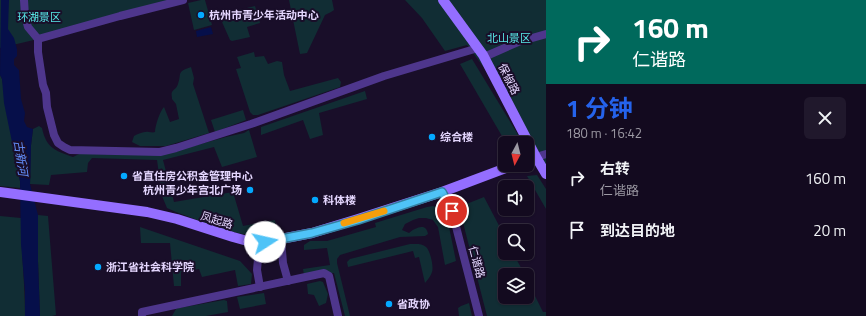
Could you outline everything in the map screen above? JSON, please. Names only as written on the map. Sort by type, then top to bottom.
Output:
[{"type":"street","points":[[24,0],[24,16],[28,28],[38,39],[38,52],[43,85],[46,93],[47,107],[58,143],[70,150],[160,152],[251,124],[384,76],[478,48]]},
{"type":"street","points":[[38,39],[183,0]]},
{"type":"street","name":"保俶路","points":[[443,0],[484,57],[521,136]]},
{"type":"street","points":[[484,57],[518,42],[546,34]]},
{"type":"street","points":[[534,157],[546,154]]},
{"type":"street","name":"保俶路","points":[[534,161],[546,174]]},
{"type":"street","name":"凤起路","points":[[0,192],[147,212],[177,219],[227,236],[251,242],[265,242],[312,233],[358,220],[442,192],[498,171]]},
{"type":"street","name":"仁谐路","points":[[442,192],[452,211],[479,316]]},
{"type":"street","points":[[281,239],[283,263],[288,281]]},
{"type":"street","points":[[260,242],[257,270],[260,287]]},
{"type":"street","points":[[142,316],[142,312],[324,273],[329,276],[338,316]]},
{"type":"green space","name":"环湖景区","points":[[0,0],[183,0],[0,48]]},
{"type":"green space","points":[[205,0],[212,25],[194,30],[188,3]]},
{"type":"green space","points":[[289,0],[332,0],[334,10],[325,15],[307,53],[300,54]]},
{"type":"green space","name":"北山景区","points":[[405,0],[546,0],[546,176],[534,155],[534,136],[523,136],[485,69],[467,45],[445,51],[422,18]]},
{"type":"green space","points":[[255,6],[260,23],[247,27],[250,37],[232,41],[230,40],[220,16],[222,14]]},
{"type":"green space","points":[[254,52],[255,57],[264,56],[268,64],[277,61],[282,62],[284,75],[290,91],[338,78],[341,82],[340,87],[258,115],[253,115],[250,112],[236,69],[241,68],[237,57]]},
{"type":"green space","points":[[472,59],[519,136],[502,136],[460,64]]},
{"type":"green space","points":[[191,67],[194,78],[193,84],[209,133],[166,146],[140,146],[132,142],[134,136],[137,134],[155,132],[158,119],[164,107],[170,122],[179,119],[176,104],[172,99],[172,93],[178,85],[180,73]]},
{"type":"green space","points":[[0,75],[2,79],[20,188],[0,186]]},
{"type":"green space","points":[[365,91],[367,99],[319,113],[323,135],[310,139],[303,120],[261,135],[261,127]]},
{"type":"green space","points":[[243,110],[246,120],[215,132],[211,120]]},
{"type":"green space","points":[[39,126],[42,128],[46,140],[53,148],[73,157],[79,154],[161,155],[244,133],[249,130],[257,157],[222,167],[214,147],[163,160],[174,202],[233,192],[243,226],[275,220],[277,233],[266,236],[240,234],[213,226],[167,208],[162,196],[157,160],[92,158],[88,163],[87,172],[51,175],[49,185],[30,184],[33,129]]},
{"type":"green space","points":[[537,175],[546,189],[546,209],[534,188],[534,180],[529,180],[527,176]]},
{"type":"green space","points":[[484,197],[498,224],[498,260],[517,260],[521,268],[498,268],[498,304],[534,304],[534,294],[543,312],[546,312],[546,316],[487,316],[459,207]]},
{"type":"green space","points":[[433,206],[441,210],[447,217],[456,261],[445,265],[438,227],[433,220],[419,218],[405,224],[402,230],[409,233],[414,229],[423,227],[427,230],[428,234],[425,236],[400,237],[340,255],[337,259],[350,316],[345,316],[334,273],[304,275],[303,269],[330,265],[327,248],[304,250],[304,245],[310,241],[327,241],[376,227],[375,223]]},
{"type":"green space","points":[[38,215],[48,216],[56,315],[52,316],[40,316]]},
{"type":"green space","points":[[0,216],[21,218],[25,316],[0,316]]},
{"type":"green space","points":[[140,227],[240,261],[252,274],[251,284],[238,286],[235,270],[202,277],[199,269],[181,272],[181,286],[174,286],[170,243],[141,243]]},
{"type":"green space","points":[[410,244],[423,245],[429,251],[432,270],[431,275],[425,283],[419,257],[415,258],[413,251],[348,267],[347,262],[350,259]]},
{"type":"green space","points":[[320,281],[323,282],[328,294],[326,303],[319,306],[314,295],[308,294],[307,284]]},
{"type":"green space","points":[[264,293],[266,304],[240,309],[237,297]]},
{"type":"green space","points":[[224,300],[227,301],[228,312],[206,316],[172,316],[176,309],[179,308]]},
{"type":"green space","points":[[469,303],[472,316],[459,316],[458,308]]},
{"type":"water","name":"古新河","points":[[1,0],[9,0],[8,29],[14,38],[17,49],[17,56],[14,59],[14,65],[19,70],[21,99],[25,113],[24,121],[27,127],[33,129],[30,184],[38,215],[40,316],[25,316],[25,291],[21,244],[20,181],[4,103],[2,79],[0,75]]},
{"type":"water","points":[[211,27],[213,34],[197,37],[196,31]]},
{"type":"slow traffic","points":[[344,223],[384,211]]},
{"type":"place","name":"杭州市青少年活动中心","points":[[201,15]]},
{"type":"place","name":"综合楼","points":[[432,137]]},
{"type":"place","name":"省直住房公积金管理中心","points":[[124,176]]},
{"type":"place","name":"杭州青少年宫北广场","points":[[250,190]]},
{"type":"place","name":"科体楼","points":[[315,200]]},
{"type":"place","name":"浙江省社会科学院","points":[[98,267]]},
{"type":"place","name":"省政协","points":[[389,304]]},
{"type":"route","points":[[265,242],[312,233],[358,220],[442,192],[452,211]]}]
